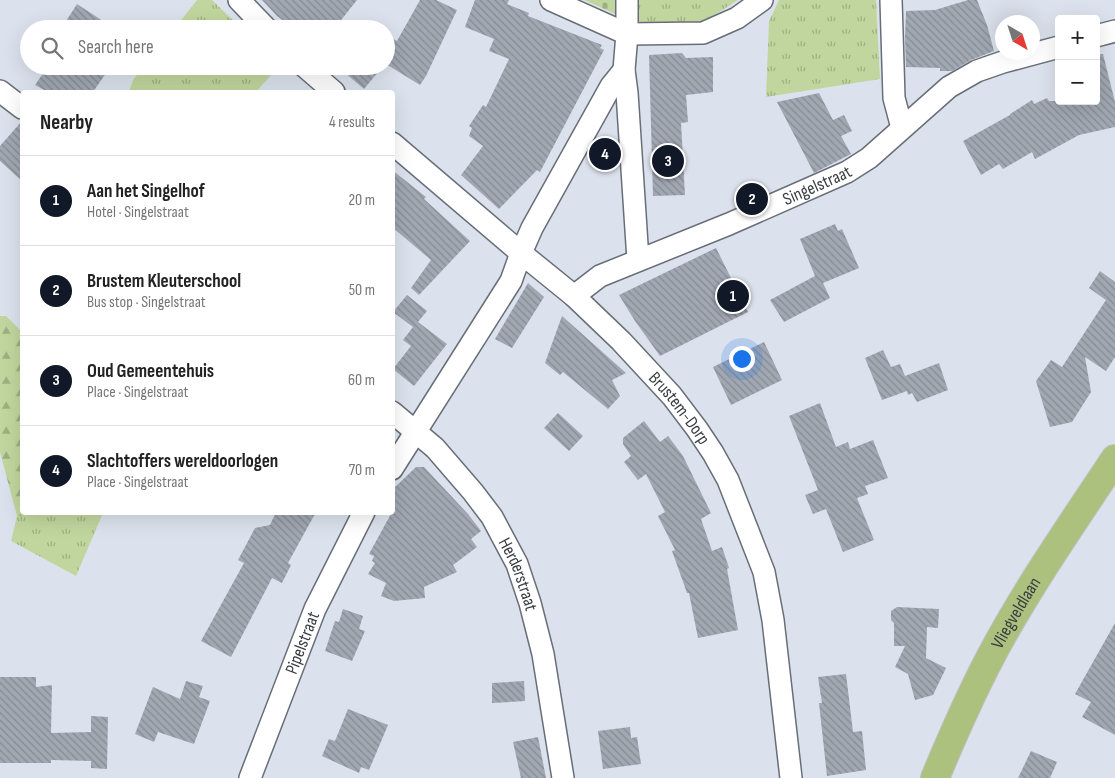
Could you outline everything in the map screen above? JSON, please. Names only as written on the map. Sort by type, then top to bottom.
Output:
[{"type":"main road","name":"Vliegveldlaan","points":[[935,778],[960,718],[991,656],[1054,551],[1115,459]]},
{"type":"street","points":[[239,0],[258,20]]},
{"type":"street","points":[[551,0],[627,34],[703,33],[737,18],[762,0]]},
{"type":"street","points":[[627,0],[624,70],[638,260]]},
{"type":"street","points":[[891,0],[894,98],[902,128]]},
{"type":"street","points":[[1100,35],[1115,32]]},
{"type":"street","name":"Singelstraat","points":[[574,296],[600,276],[729,224],[847,172],[869,158],[949,87],[977,71],[1055,47]]},
{"type":"street","points":[[395,464],[511,281],[532,228],[611,86],[624,70]]},
{"type":"street","points":[[314,75],[332,90]]},
{"type":"street","points":[[0,91],[20,106]]},
{"type":"street","name":"Brustem-Dorp","points":[[395,146],[574,296],[621,341],[672,396],[698,429],[728,480],[764,572],[773,620],[791,778]]},
{"type":"street","name":"Herderstraat","points":[[395,414],[434,448],[482,504],[492,517],[517,564],[530,603],[543,654],[563,778]]},
{"type":"street","name":"Pipelstraat","points":[[250,778],[315,609],[362,515]]},
{"type":"green space","points":[[197,0],[212,0],[233,20],[181,20]]},
{"type":"green space","points":[[584,0],[618,0],[618,15]]},
{"type":"green space","points":[[635,0],[738,0],[702,23],[634,24]]},
{"type":"green space","points":[[779,0],[876,0],[880,79],[766,97],[769,21]]},
{"type":"green space","points":[[137,75],[271,75],[258,90],[130,90]]},
{"type":"green space","points":[[0,316],[6,316],[20,330],[20,515],[40,516],[17,516],[0,452]]},
{"type":"green space","points":[[102,515],[76,576],[11,541],[17,516]]},
{"type":"building","points":[[262,0],[357,0],[341,20],[282,20]]},
{"type":"building","points":[[420,0],[436,0],[457,10],[420,85],[395,70],[395,40],[397,41]]},
{"type":"building","points":[[475,0],[509,0],[507,4],[529,13],[528,16],[602,45],[600,48],[604,50],[540,172],[537,170],[499,209],[461,175],[483,146],[469,136],[472,128],[469,126],[483,105],[486,107],[509,59],[489,51],[494,39],[465,27]]},
{"type":"building","points":[[968,0],[977,0],[987,25],[994,51],[971,60],[952,71],[940,71],[940,68],[906,67],[906,11],[935,10]]},
{"type":"building","points":[[77,4],[101,20],[67,20]]},
{"type":"building","points":[[682,53],[686,58],[713,57],[713,92],[686,95],[688,122],[681,123],[685,195],[653,196],[649,55]]},
{"type":"building","points":[[1100,54],[1103,54],[1115,102],[1115,127],[1079,135],[1035,159],[1032,152],[1003,169],[999,164],[981,175],[963,141],[1010,115],[1032,100],[1034,104],[1047,98],[1049,101],[1055,101],[1055,105],[1100,105]]},
{"type":"building","points":[[42,75],[105,75],[94,90],[44,90],[35,85]]},
{"type":"building","points":[[348,75],[376,75],[364,89]]},
{"type":"building","points":[[819,93],[833,120],[844,115],[852,131],[841,136],[851,154],[814,173],[777,102]]},
{"type":"building","points":[[20,123],[20,179],[0,161],[0,146]]},
{"type":"building","points":[[395,172],[426,197],[424,199],[470,241],[419,295],[411,288],[431,260],[395,230]]},
{"type":"building","points":[[835,224],[838,231],[842,229],[859,268],[823,283],[830,298],[784,322],[770,300],[815,276],[800,239]]},
{"type":"building","points":[[716,248],[748,312],[660,356],[619,295]]},
{"type":"building","points":[[1100,271],[1115,282],[1115,357],[1106,371],[1085,357],[1091,392],[1072,422],[1050,427],[1036,381],[1051,360],[1062,367],[1106,300],[1089,288]]},
{"type":"building","points":[[528,283],[544,297],[512,348],[495,339]]},
{"type":"building","points":[[407,295],[427,311],[418,322],[447,344],[414,386],[395,371],[395,366],[411,346],[403,340],[413,327],[395,314],[395,310]]},
{"type":"building","points":[[562,316],[626,373],[612,380],[620,396],[608,409],[563,372],[560,375],[545,363]]},
{"type":"building","points":[[764,342],[782,380],[731,405],[713,367]]},
{"type":"building","points":[[883,350],[891,367],[900,364],[905,376],[939,363],[948,390],[917,402],[912,393],[908,395],[907,391],[882,400],[865,358]]},
{"type":"building","points":[[820,403],[836,447],[848,442],[850,449],[873,440],[888,478],[865,486],[868,494],[857,498],[874,540],[843,552],[826,509],[813,514],[805,495],[818,490],[789,416]]},
{"type":"building","points":[[558,413],[583,436],[569,451],[544,428]]},
{"type":"building","points":[[644,421],[660,442],[668,436],[683,456],[711,513],[701,519],[712,551],[722,547],[729,568],[727,569],[738,630],[698,638],[689,593],[687,593],[672,551],[675,550],[658,516],[665,512],[646,474],[638,480],[624,462],[631,456],[623,444],[623,438]]},
{"type":"building","points":[[416,467],[424,467],[468,514],[481,531],[471,539],[477,547],[453,565],[457,572],[424,587],[425,598],[394,601],[381,596],[386,583],[368,574],[375,563],[372,561],[374,556],[369,554],[390,515],[395,515],[395,487]]},
{"type":"building","points":[[275,515],[314,515],[288,563],[291,565],[282,583],[272,578],[231,657],[201,641],[244,563],[238,560],[255,528],[270,525]]},
{"type":"building","points":[[897,607],[939,609],[938,628],[927,627],[926,658],[946,668],[933,695],[915,700],[908,674],[895,667],[905,646],[894,646],[894,623],[891,620],[891,611]]},
{"type":"building","points":[[343,609],[363,616],[359,629],[365,631],[352,661],[325,651],[335,621],[339,622]]},
{"type":"building","points":[[1115,623],[1115,735],[1082,717],[1091,702],[1075,694]]},
{"type":"building","points":[[846,674],[853,732],[862,731],[866,770],[827,776],[819,703],[822,703],[818,677]]},
{"type":"building","points":[[0,677],[36,677],[36,687],[52,685],[51,733],[91,732],[91,716],[108,717],[107,769],[91,768],[91,761],[51,760],[51,763],[0,763]]},
{"type":"building","points":[[186,681],[203,686],[199,697],[210,701],[194,744],[158,732],[154,742],[135,734],[153,687],[180,699]]},
{"type":"building","points":[[524,681],[525,701],[492,703],[492,683]]},
{"type":"building","points":[[348,709],[388,725],[369,770],[361,767],[359,773],[322,756],[329,739],[335,741]]},
{"type":"building","points":[[630,727],[631,738],[637,737],[641,764],[603,769],[598,731]]},
{"type":"building","points":[[538,737],[546,778],[521,778],[513,742]]},
{"type":"building","points":[[1031,751],[1057,762],[1050,778],[1018,778]]},
{"type":"place","name":"Slachtoffers wereldoorlogen","points":[[605,154]]},
{"type":"place","name":"Oud Gemeentehuis","points":[[668,161]]},
{"type":"place","name":"Brustem Kleuterschool","points":[[752,199]]},
{"type":"place","name":"Aan het Singelhof","points":[[733,296]]}]
